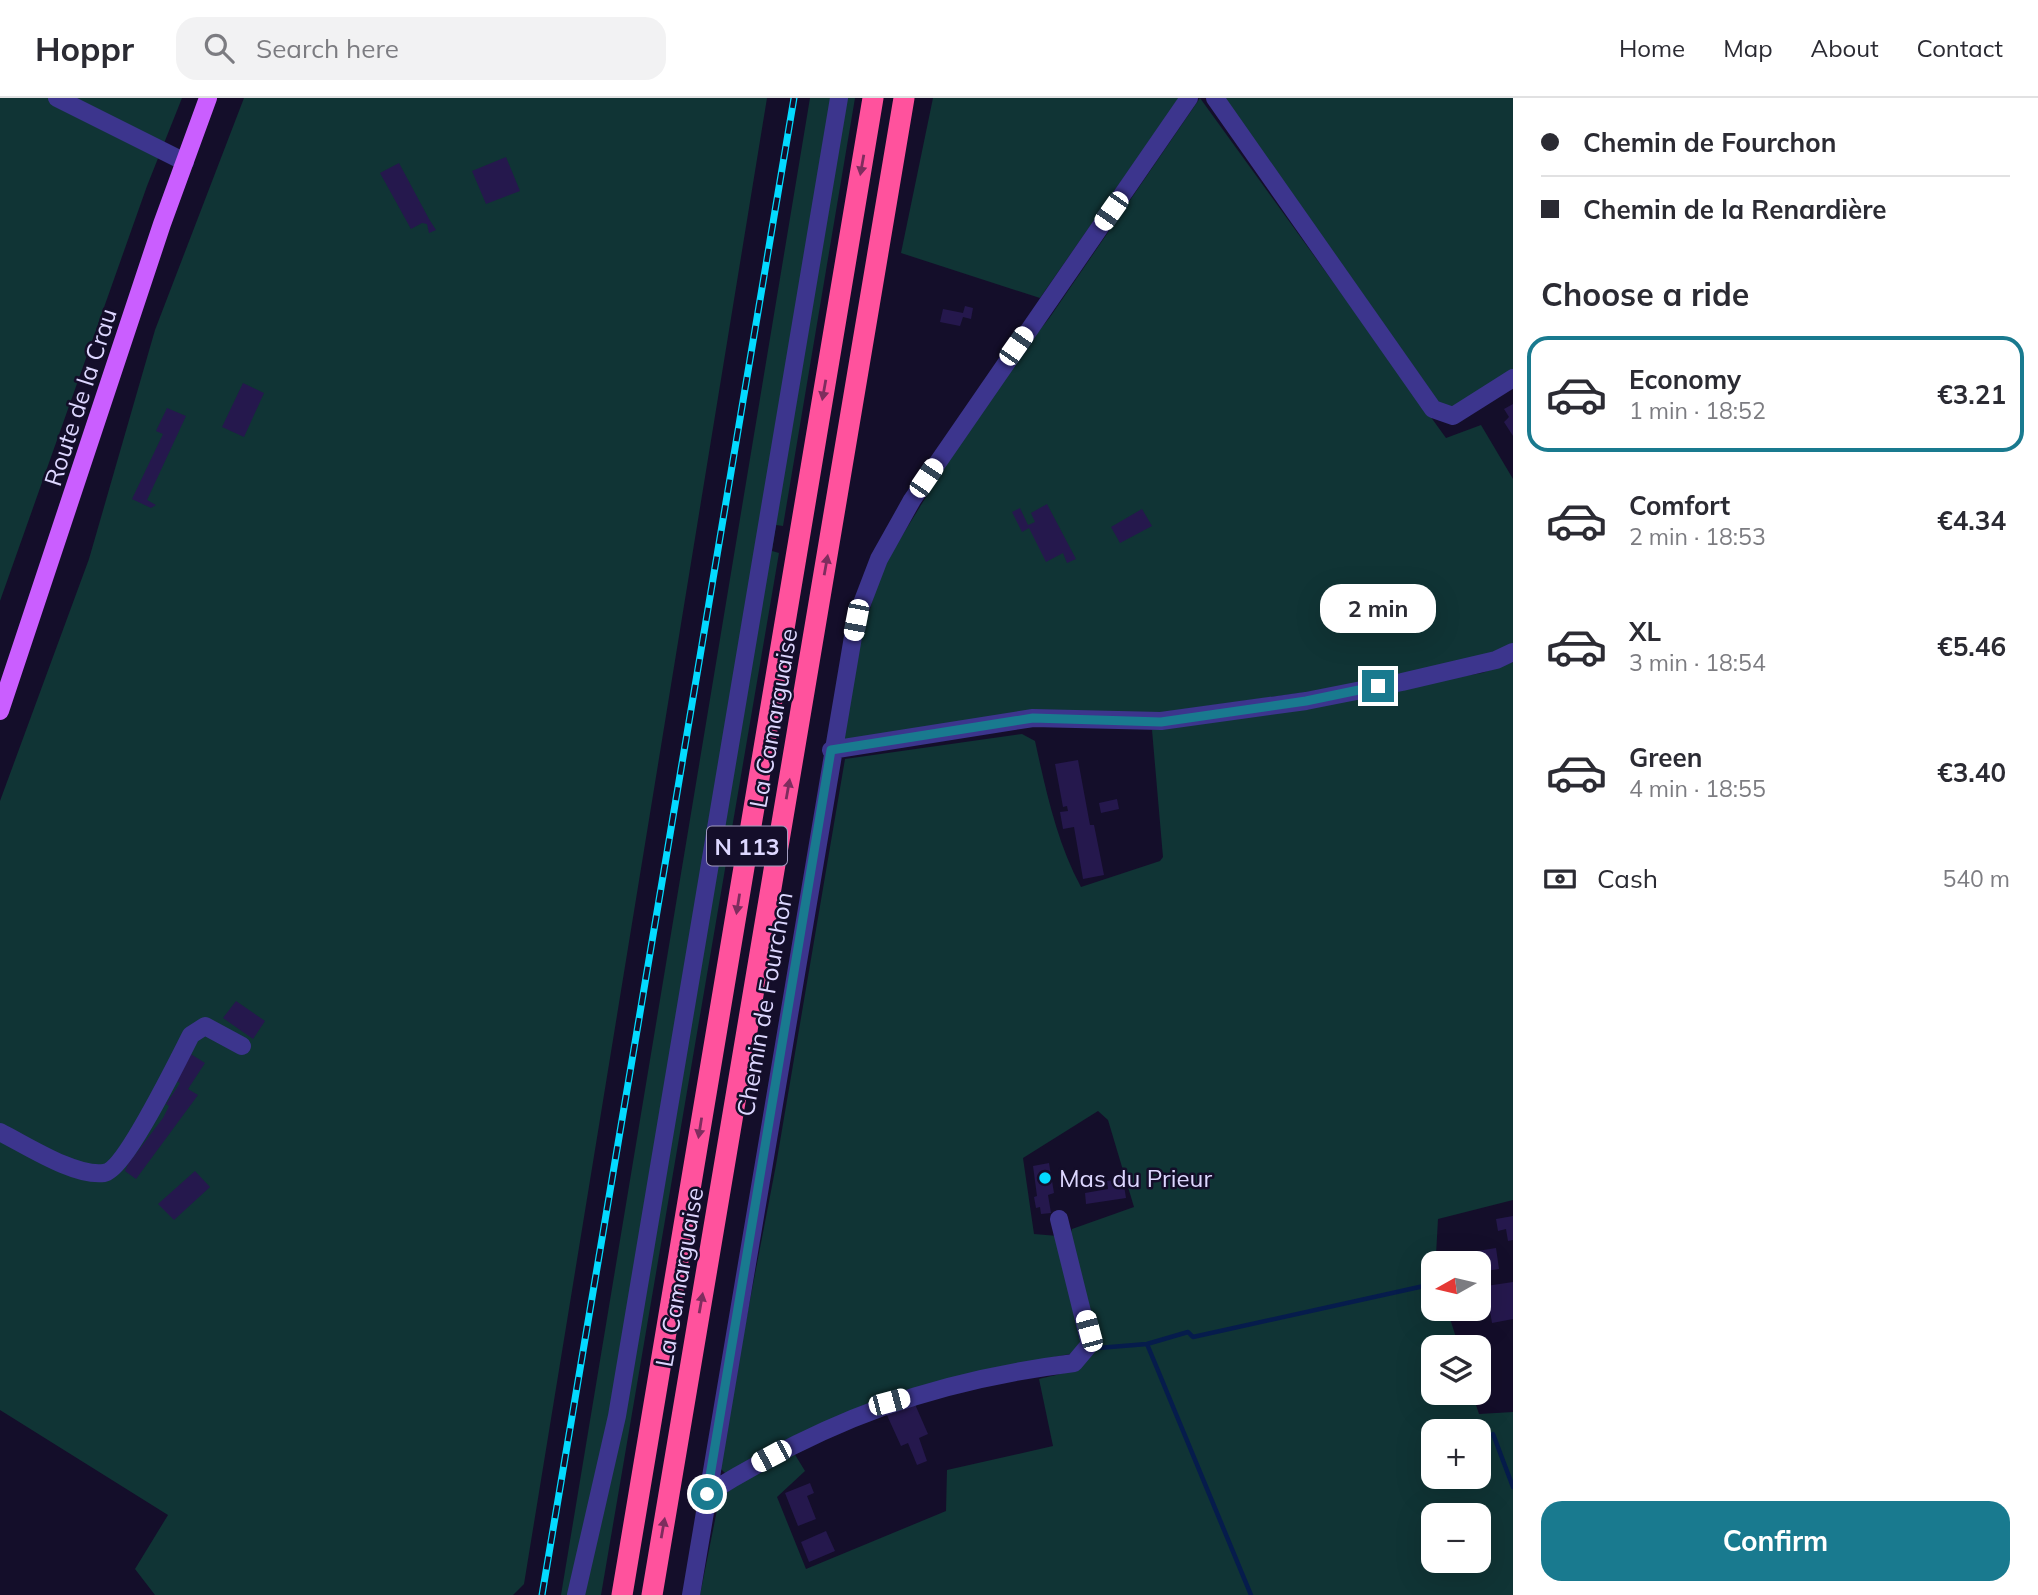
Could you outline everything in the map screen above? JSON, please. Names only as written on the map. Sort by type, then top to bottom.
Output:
[{"type":"highway","name":"La Camarguaise","points":[[622,1595],[873,98]]},
{"type":"highway","name":"La Camarguaise","points":[[652,1595],[904,98]]},
{"type":"highway","points":[[875,274],[914,98]]},
{"type":"main road","name":"Route de la Crau","points":[[0,712],[208,98]]},
{"type":"street","points":[[57,98],[185,162]]},
{"type":"street","points":[[576,1595],[617,1416],[832,153],[839,98]]},
{"type":"street","name":"Chemin de Fourchon","points":[[691,1595],[831,750],[856,620],[879,559],[912,500],[1189,98]]},
{"type":"street","points":[[1215,98],[1433,410],[1453,416],[1513,378]]},
{"type":"street","points":[[831,750],[1033,718],[1161,722],[1306,701],[1402,682],[1496,660],[1513,652]]},
{"type":"street","points":[[0,1132],[79,1170],[105,1173],[117,1165],[144,1122],[191,1035],[205,1026],[242,1046]]},
{"type":"street","points":[[707,1494],[791,1446],[889,1402],[1013,1370],[1074,1363],[1090,1344],[1059,1219]]},
{"type":"green space","points":[[0,98],[182,98],[147,186],[0,601]]},
{"type":"green space","points":[[244,98],[767,98],[524,1584],[513,1595],[155,1595],[135,1569],[168,1515],[0,1410],[0,801],[89,559],[155,330]]},
{"type":"green space","points":[[810,98],[855,98],[783,526],[776,525],[772,551],[779,553],[601,1595],[561,1595]]},
{"type":"green space","points":[[933,98],[1179,98],[1040,298],[901,253]]},
{"type":"green space","points":[[1200,98],[1446,438],[1481,425],[1513,479],[1513,646],[1471,660],[1344,687],[1165,712],[1080,714],[844,741],[856,656],[882,568],[993,389],[1050,317]]},
{"type":"green space","points":[[1225,98],[1513,98],[1513,373],[1447,414]]},
{"type":"green space","points":[[1513,662],[1513,1200],[1438,1219],[1436,1251],[1421,1251],[1421,1321],[1451,1321],[1455,1335],[1421,1335],[1421,1405],[1476,1405],[1479,1414],[1513,1412],[1513,1595],[700,1595],[719,1500],[739,1481],[794,1453],[805,1471],[777,1497],[806,1569],[946,1511],[947,1470],[1053,1446],[1039,1379],[1076,1368],[1092,1353],[1070,1236],[1072,1229],[1134,1207],[1108,1120],[1098,1111],[1023,1158],[1034,1234],[1058,1236],[1082,1339],[1075,1353],[1008,1366],[727,1475],[718,1466],[776,1165],[845,759],[1022,734],[1035,741],[1059,835],[1081,887],[1160,861],[1163,857],[1152,730],[1482,673]]},
{"type":"building","points":[[506,157],[520,191],[486,204],[472,171]]},
{"type":"building","points":[[399,163],[436,230],[429,233],[427,224],[422,223],[411,229],[380,173]]},
{"type":"building","points":[[965,306],[973,308],[971,319],[963,317],[960,326],[940,322],[943,309],[963,313]]},
{"type":"building","points":[[243,383],[264,393],[244,437],[222,427]]},
{"type":"building","points":[[1513,404],[1513,436],[1504,422],[1509,417],[1504,409]]},
{"type":"building","points":[[167,408],[186,416],[147,500],[156,505],[151,508],[132,499],[163,434],[156,431]]},
{"type":"building","points":[[1047,504],[1076,559],[1067,563],[1063,553],[1046,562],[1029,528],[1022,532],[1012,512],[1020,508],[1028,525],[1035,522],[1031,513]]},
{"type":"building","points":[[1142,509],[1152,526],[1120,543],[1111,527]]},
{"type":"building","points":[[1078,760],[1090,825],[1094,825],[1104,875],[1083,879],[1074,827],[1063,829],[1060,812],[1068,811],[1067,806],[1063,807],[1055,764]]},
{"type":"building","points":[[1117,799],[1119,809],[1101,813],[1099,803]]},
{"type":"building","points":[[236,1001],[265,1021],[253,1039],[223,1018]]},
{"type":"building","points":[[189,1053],[205,1063],[188,1089],[198,1095],[136,1179],[125,1171],[163,1118],[169,1106],[166,1104],[180,1083],[173,1079]]},
{"type":"building","points":[[1049,1163],[1054,1193],[1048,1195],[1051,1213],[1041,1214],[1040,1207],[1036,1208],[1034,1197],[1037,1196],[1033,1166]]},
{"type":"building","points":[[195,1171],[210,1187],[174,1220],[158,1204]]},
{"type":"building","points":[[1123,1179],[1126,1198],[1086,1204],[1085,1193],[1108,1189],[1107,1181]]},
{"type":"building","points":[[1513,1216],[1513,1240],[1508,1241],[1506,1229],[1498,1231],[1496,1219]]},
{"type":"building","points":[[1496,1248],[1499,1269],[1491,1270],[1491,1251],[1478,1251]]},
{"type":"building","points":[[1513,1282],[1513,1319],[1492,1323],[1491,1285]]},
{"type":"building","points":[[914,1402],[928,1434],[919,1438],[927,1461],[917,1465],[908,1443],[901,1446],[886,1413]]},
{"type":"building","points":[[810,1483],[814,1493],[807,1496],[816,1519],[798,1526],[785,1493]]},
{"type":"building","points":[[826,1531],[835,1551],[809,1562],[801,1542]]},
{"type":"waterway","points":[[1098,1348],[1147,1344],[1188,1332],[1193,1337],[1421,1287]]},
{"type":"waterway","points":[[1147,1344],[1251,1595]]},
{"type":"waterway","points":[[1493,1434],[1513,1487]]},
{"type":"railway","points":[[542,1595],[794,98]]},
{"type":"place","name":"Mas du Prieur","points":[[1045,1178]]},
{"type":"route","points":[[707,1494],[831,750],[1033,718],[1161,722],[1306,701],[1378,686]]}]
